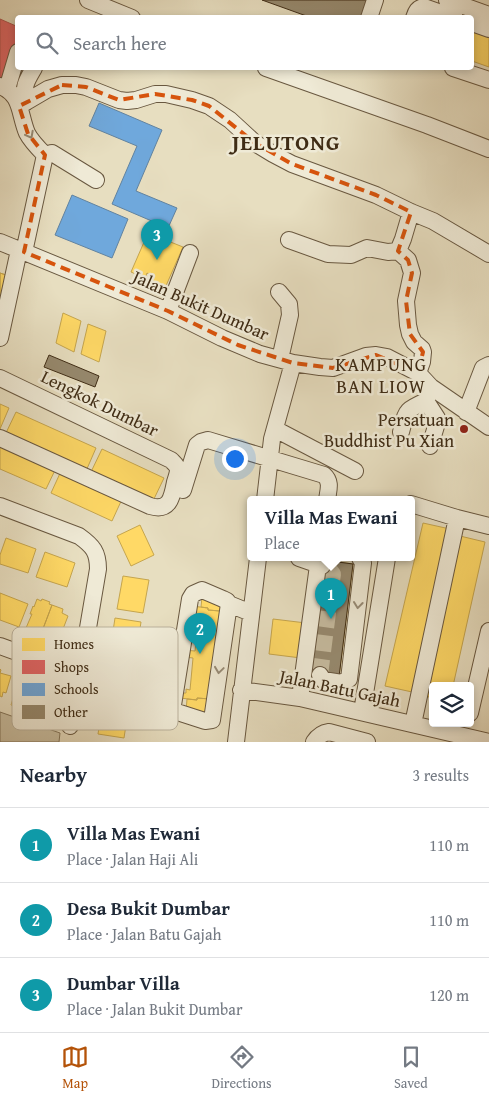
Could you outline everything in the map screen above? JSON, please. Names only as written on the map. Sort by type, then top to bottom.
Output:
[{"type":"street","points":[[88,0],[125,15]]},
{"type":"street","points":[[370,15],[375,0]]},
{"type":"street","points":[[447,0],[489,15]]},
{"type":"street","points":[[415,15],[420,7],[447,15]]},
{"type":"street","points":[[474,24],[489,29]]},
{"type":"street","points":[[15,60],[4,87],[23,104]]},
{"type":"street","points":[[33,70],[26,81],[23,104],[28,134],[45,155]]},
{"type":"street","points":[[272,70],[489,149]]},
{"type":"street","points":[[459,70],[489,80]]},
{"type":"street","points":[[23,104],[48,89],[76,84],[119,100],[136,100],[155,94],[166,94],[192,100],[209,106],[230,120],[256,143],[292,164],[376,195],[433,221],[489,254]]},
{"type":"street","points":[[45,155],[52,153],[96,180]]},
{"type":"street","points":[[0,338],[45,155]]},
{"type":"street","points":[[398,251],[411,212]]},
{"type":"street","points":[[289,240],[328,254],[351,255],[367,248],[388,252],[398,251],[408,260],[412,273],[406,301],[408,325],[414,342],[423,352],[418,373]]},
{"type":"street","name":"Jalan Bukit Dumbar","points":[[0,242],[168,310],[222,338],[260,354],[286,361],[333,368],[366,356],[386,357],[418,373],[428,394],[466,412],[489,427]]},
{"type":"street","points":[[168,310],[190,253]]},
{"type":"street","points":[[265,496],[274,429],[286,361],[290,315],[289,304],[279,292]]},
{"type":"street","points":[[466,412],[483,368],[489,365]]},
{"type":"street","name":"Lengkok Dumbar","points":[[0,378],[176,464],[178,470],[172,496],[167,505],[162,508],[156,508],[0,438]]},
{"type":"street","points":[[401,432],[406,413],[428,394],[437,418],[430,446]]},
{"type":"street","points":[[274,429],[354,471]]},
{"type":"street","points":[[180,500],[197,444],[208,440],[324,475],[328,478],[329,483],[327,496]]},
{"type":"street","points":[[415,505],[489,526]]},
{"type":"street","points":[[0,506],[79,536],[88,542],[94,550],[98,559],[98,569],[88,627]]},
{"type":"street","points":[[413,724],[457,518]]},
{"type":"street","points":[[236,742],[258,561]]},
{"type":"street","points":[[300,698],[320,561]]},
{"type":"street","points":[[320,675],[323,680],[342,684],[349,679],[362,561]]},
{"type":"street","points":[[362,712],[387,561]]},
{"type":"street","points":[[178,670],[190,599],[193,594],[202,590],[223,598],[229,604],[251,613]]},
{"type":"street","points":[[178,712],[205,721],[212,720],[229,604]]},
{"type":"street","points":[[474,697],[489,631]]},
{"type":"street","points":[[0,646],[12,650]]},
{"type":"street","name":"Jalan Batu Gajah","points":[[241,690],[300,698],[413,724],[467,730],[489,742]]},
{"type":"street","points":[[314,742],[318,736],[329,732],[367,742]]},
{"type":"highlighted area","points":[[62,85],[86,87],[119,100],[155,94],[192,100],[209,106],[255,143],[292,164],[376,195],[411,212],[398,251],[408,260],[412,273],[406,301],[410,334],[423,352],[418,373],[376,355],[333,368],[293,363],[238,345],[168,311],[24,252],[45,155],[28,134],[19,106]]},
{"type":"shaded area","points":[[0,712],[12,716],[12,730],[51,730],[60,733],[59,742],[0,742]]},
{"type":"building: Homes","points":[[313,0],[357,0],[352,14]]},
{"type":"building: Homes","points":[[474,29],[489,34],[489,67],[474,62]]},
{"type":"building: Homes","points":[[148,233],[160,238],[158,242],[166,246],[168,241],[183,247],[165,288],[152,282],[154,277],[147,273],[145,278],[131,272]]},
{"type":"building: Homes","points":[[0,273],[9,276],[0,298]]},
{"type":"building: Homes","points":[[0,273],[9,276],[0,298]]},
{"type":"building: Homes","points":[[63,313],[81,321],[74,352],[56,343]]},
{"type":"building: Homes","points":[[88,324],[106,331],[99,362],[81,354]]},
{"type":"building: Homes","points":[[0,404],[9,408],[0,429]]},
{"type":"building: Homes","points":[[16,412],[96,448],[86,471],[5,435]]},
{"type":"building: Homes","points":[[0,441],[57,466],[46,489],[0,469]]},
{"type":"building: Homes","points":[[102,449],[164,478],[152,503],[90,474]]},
{"type":"building: Homes","points":[[62,469],[123,497],[112,521],[51,493]]},
{"type":"building: Homes","points":[[423,523],[450,529],[412,692],[385,686]]},
{"type":"building: Homes","points":[[140,525],[154,555],[131,566],[117,536]]},
{"type":"building: Homes","points":[[460,536],[485,542],[454,682],[429,682],[429,697],[425,696]]},
{"type":"building: Homes","points":[[6,538],[36,549],[28,573],[0,564],[0,555]]},
{"type":"building: Homes","points":[[45,552],[75,563],[67,587],[36,577]]},
{"type":"building: Homes","points":[[331,561],[353,564],[339,677],[318,674],[319,664],[310,663],[311,659],[320,660],[323,629],[315,628],[317,609],[325,610],[329,580],[321,579],[321,574],[330,575]]},
{"type":"building: Homes","points":[[123,576],[149,580],[143,613],[117,609]]},
{"type":"building: Homes","points":[[0,593],[28,604],[19,627],[0,620]]},
{"type":"building: Homes","points":[[202,597],[221,601],[220,611],[201,607]]},
{"type":"building: Homes","points":[[37,599],[50,602],[49,604],[52,605],[44,627],[26,627]]},
{"type":"building: Homes","points":[[52,605],[63,609],[62,613],[68,616],[64,627],[44,627]]},
{"type":"building: Homes","points":[[192,606],[220,611],[210,699],[180,698],[181,693],[186,693],[186,689],[190,690],[193,658],[184,657],[184,650],[195,651],[199,617],[195,615]]},
{"type":"building: Homes","points":[[115,618],[141,622],[140,627],[114,627]]},
{"type":"building: Homes","points":[[273,619],[306,623],[301,658],[269,654]]},
{"type":"building: Homes","points":[[0,673],[11,676],[6,693],[3,692],[2,697],[0,696]]},
{"type":"building: Homes","points":[[197,698],[210,699],[209,712],[186,712],[187,699],[197,700]]},
{"type":"building: Homes","points":[[99,730],[125,730],[124,738],[98,734]]},
{"type":"building: Shops","points":[[0,19],[15,26],[15,45],[5,80],[0,79]]},
{"type":"building: Schools","points":[[99,103],[162,130],[136,191],[177,208],[168,228],[112,204],[137,146],[89,126]]},
{"type":"building: Schools","points":[[72,195],[128,219],[112,258],[55,235]]},
{"type":"building: Other","points":[[262,0],[371,0],[365,15],[304,15]]},
{"type":"building: Other","points":[[49,355],[99,376],[95,387],[44,367]]},
{"type":"building: Other","points":[[323,561],[353,564],[339,677],[309,673]]},
{"type":"tunnel","points":[[320,675],[333,574],[322,566]]},
{"type":"place","name":"Dumbar Villa","points":[[157,260]]},
{"type":"place","name":"Persatuan Buddhist Pu Xian","points":[[464,429]]},
{"type":"place","name":"Villa Mas Ewani","points":[[331,619]]},
{"type":"place","name":"Desa Bukit Dumbar","points":[[200,654]]},
{"type":"district","name":"JELUTONG","points":[[286,142]]},
{"type":"district","name":"KAMPUNG BAN LIOW","points":[[381,375]]}]
